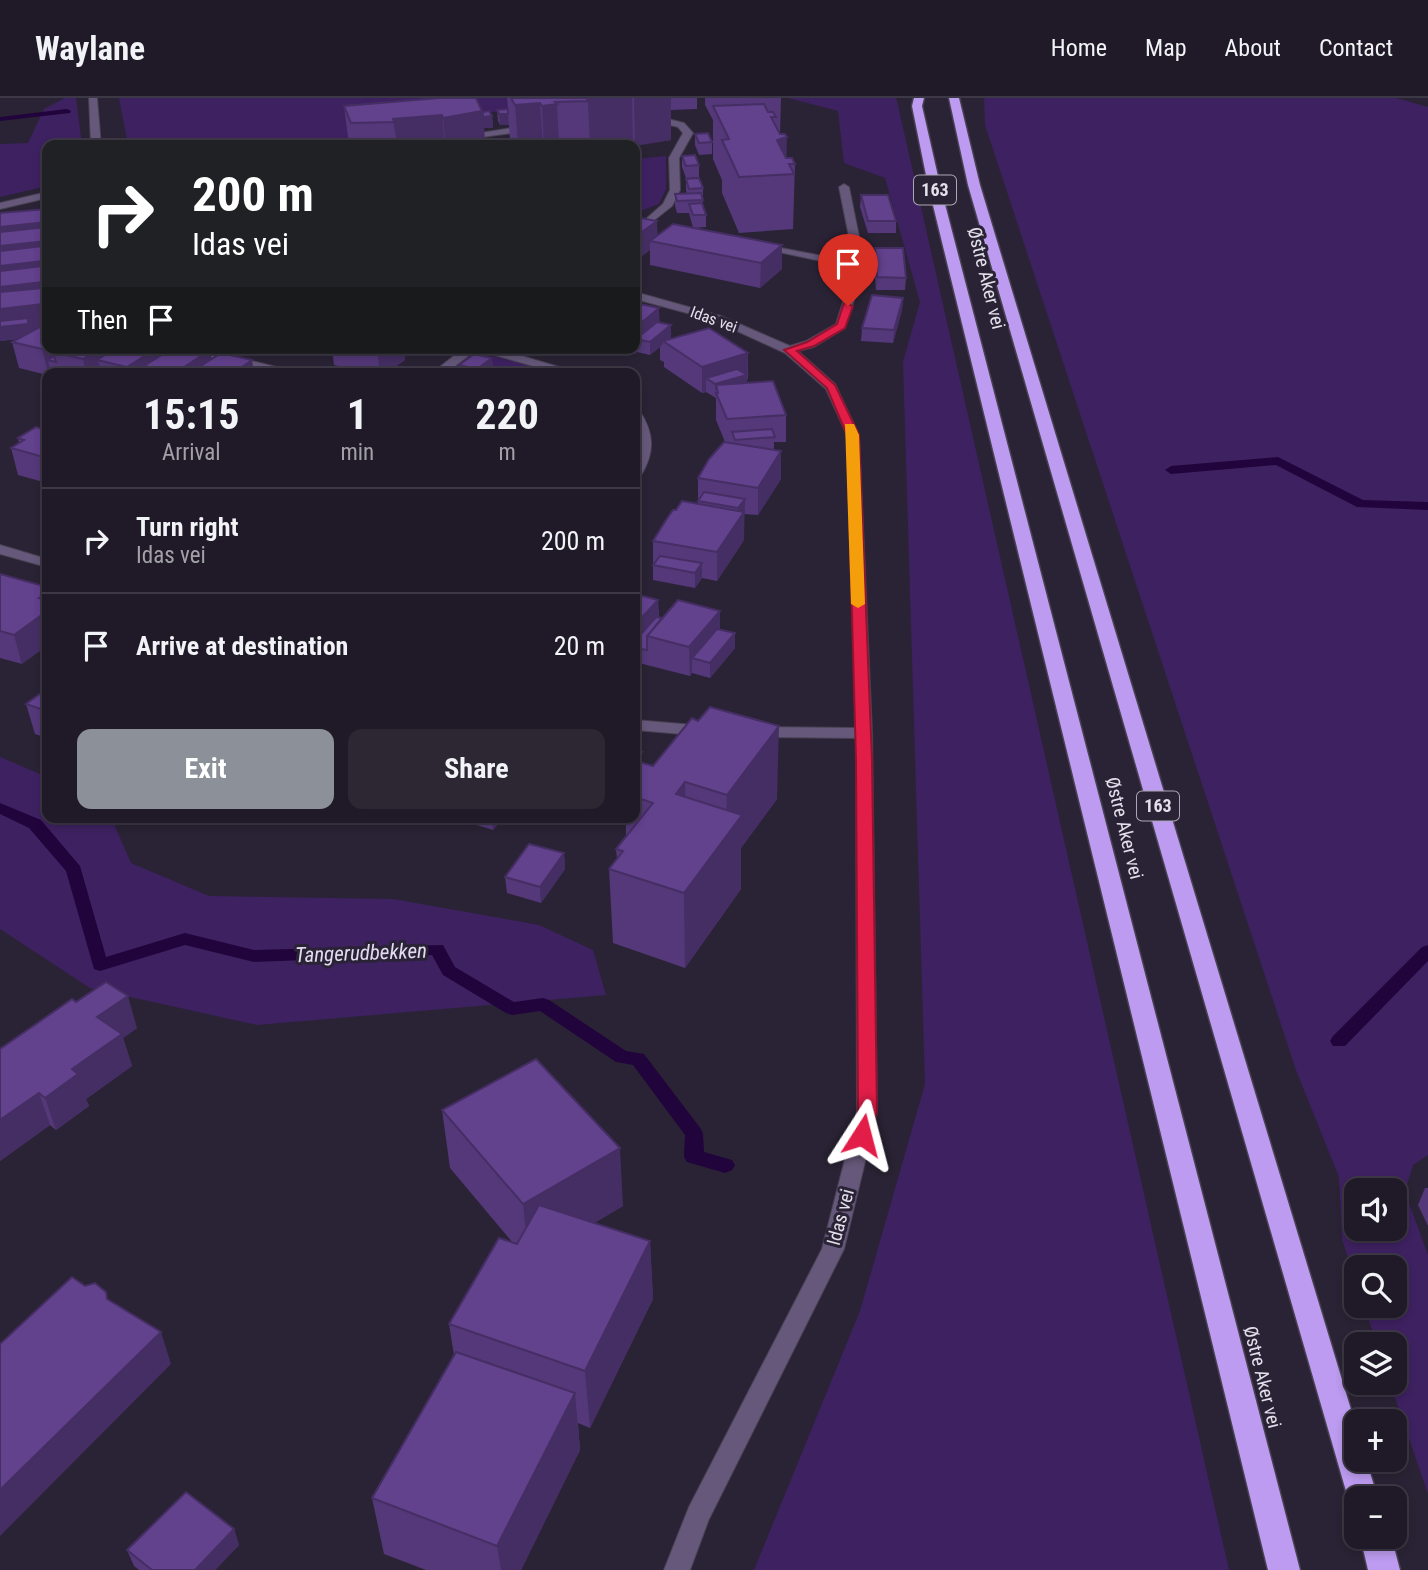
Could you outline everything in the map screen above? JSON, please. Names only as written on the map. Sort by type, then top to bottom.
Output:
[{"type":"highway","name":"Østre Aker vei","points":[[954,98],[974,185],[1359,1486]]},
{"type":"highway","name":"Østre Aker vei","points":[[916,101],[950,248],[1284,1570]]},
{"type":"highway","points":[[1378,1549],[1384,1570]]},
{"type":"street","points":[[93,98],[96,140]]},
{"type":"street","points":[[632,116],[657,117],[681,125],[688,133],[674,158],[675,190],[667,206],[640,224]]},
{"type":"street","points":[[449,139],[539,127]]},
{"type":"street","points":[[488,135],[490,140]]},
{"type":"street","points":[[789,350],[810,344],[841,326],[860,266],[844,187]]},
{"type":"street","points":[[0,206],[42,196]]},
{"type":"street","points":[[640,225],[656,228]]},
{"type":"street","points":[[751,246],[860,266]]},
{"type":"street","name":"Idas vei","points":[[640,296],[717,318],[789,350],[831,387],[853,435],[864,733],[867,1112],[833,1249],[698,1515],[677,1570]]},
{"type":"street","points":[[208,354],[272,368]]},
{"type":"street","points":[[445,368],[464,354]]},
{"type":"street","points":[[503,354],[555,368]]},
{"type":"street","points":[[640,421],[645,429],[645,457],[640,466]]},
{"type":"street","points":[[0,549],[42,562]]},
{"type":"street","points":[[640,726],[685,731],[864,733]]},
{"type":"shaded area","points":[[65,98],[76,98],[81,140],[42,140],[42,187],[0,197],[0,144],[28,143],[44,109]]},
{"type":"shaded area","points":[[119,98],[642,98],[482,113],[452,128],[372,140],[127,140]]},
{"type":"shaded area","points":[[788,98],[896,98],[897,101],[1229,1570],[754,1570],[860,1311],[925,1084],[903,362],[920,302],[885,178],[844,163],[838,111]]},
{"type":"shaded area","points":[[984,98],[1396,98],[1428,107],[1428,1155],[1413,1165],[1407,1185],[1407,1178],[1344,1178],[1344,1241],[1407,1241],[1407,1197],[1428,1255],[1428,1494],[1407,1433],[1407,1409],[1399,1409],[1394,1395],[1407,1395],[1407,1332],[1373,1332],[1368,1318],[1407,1318],[1407,1255],[1347,1255],[1342,1239],[1339,1177],[1296,1070],[985,125]]},
{"type":"shaded area","points":[[666,156],[666,189],[659,204],[640,211],[640,159]]},
{"type":"shaded area","points":[[493,356],[541,368],[478,368]]},
{"type":"shaded area","points":[[0,757],[42,775],[42,823],[114,823],[131,863],[209,896],[393,899],[539,925],[593,950],[606,995],[257,1025],[90,988],[0,929]]},
{"type":"building","points":[[439,98],[476,98],[482,111],[443,118],[442,115],[393,119],[394,122],[351,123],[344,106]]},
{"type":"building","points":[[511,98],[593,98],[587,99],[588,101],[555,102],[557,104],[542,106],[540,103],[515,105]]},
{"type":"building","points":[[764,104],[768,112],[773,112],[776,117],[771,117],[780,134],[787,137],[777,140],[786,158],[792,158],[795,164],[789,164],[794,174],[739,177],[722,140],[729,139],[713,106]]},
{"type":"building","points":[[508,109],[508,114],[499,114],[497,110]]},
{"type":"building","points":[[489,111],[492,116],[483,117],[483,112]]},
{"type":"building","points":[[708,133],[712,142],[699,143],[695,134]]},
{"type":"building","points":[[695,155],[699,165],[686,166],[682,156]]},
{"type":"building","points":[[699,178],[703,188],[689,189],[686,179]]},
{"type":"building","points":[[701,193],[703,200],[677,201],[675,194]]},
{"type":"building","points":[[861,195],[888,195],[896,221],[868,221]]},
{"type":"building","points":[[702,203],[706,215],[693,215],[689,204]]},
{"type":"building","points":[[42,209],[42,223],[0,227],[0,213]]},
{"type":"building","points":[[640,218],[657,221],[640,233]]},
{"type":"building","points":[[673,224],[782,245],[761,263],[650,241]]},
{"type":"building","points":[[42,228],[42,242],[0,246],[0,232]]},
{"type":"building","points":[[42,246],[42,261],[0,266],[0,251]]},
{"type":"building","points":[[875,248],[903,248],[906,278],[877,277]]},
{"type":"building","points":[[42,266],[42,282],[0,287],[0,271]]},
{"type":"building","points":[[42,288],[42,304],[0,309],[0,292]]},
{"type":"building","points":[[872,295],[903,298],[894,330],[862,328]]},
{"type":"building","points":[[640,304],[659,308],[640,324]]},
{"type":"building","points":[[28,318],[28,324],[0,327],[0,321]]},
{"type":"building","points":[[657,322],[671,325],[650,342],[640,340],[640,336]]},
{"type":"building","points":[[42,326],[42,349],[12,342]]},
{"type":"building","points":[[709,328],[748,353],[702,367],[663,341]]},
{"type":"building","points":[[62,354],[91,354],[83,359]]},
{"type":"building","points":[[106,354],[148,354],[127,367],[97,360]]},
{"type":"building","points":[[163,354],[204,354],[183,368],[144,366]]},
{"type":"building","points":[[219,354],[252,360],[240,368],[198,368]]},
{"type":"building","points":[[474,354],[492,358],[478,368],[459,365]]},
{"type":"building","points":[[737,369],[747,375],[715,384],[706,378]]},
{"type":"building","points":[[773,381],[786,415],[727,419],[716,393],[716,385]]},
{"type":"building","points":[[36,427],[42,429],[42,457],[11,448],[24,440],[18,438]]},
{"type":"building","points":[[772,429],[775,437],[735,440],[732,432]]},
{"type":"building","points":[[724,442],[781,451],[758,488],[698,478],[709,459]]},
{"type":"building","points":[[704,492],[745,499],[738,508],[698,501]]},
{"type":"building","points":[[682,501],[744,512],[717,552],[653,541]]},
{"type":"building","points":[[660,556],[702,563],[695,573],[653,565]]},
{"type":"building","points":[[0,574],[42,586],[42,596],[39,598],[42,599],[42,615],[14,635],[0,631]]},
{"type":"building","points":[[640,595],[658,600],[640,620]]},
{"type":"building","points":[[678,600],[720,611],[689,647],[647,636]]},
{"type":"building","points":[[656,617],[662,618],[647,636],[647,650],[640,649],[640,635]]},
{"type":"building","points":[[717,629],[735,633],[710,663],[692,658]]},
{"type":"building","points":[[42,693],[42,709],[26,704]]},
{"type":"building","points":[[710,707],[779,726],[727,795],[685,782],[676,794],[742,815],[684,893],[609,869],[623,851],[616,849],[637,823],[640,823],[653,803],[640,799],[640,762],[653,766],[692,718],[698,721]]},
{"type":"building","points":[[529,844],[564,853],[540,887],[505,877]]},
{"type":"building","points":[[106,982],[128,996],[97,1017],[122,1034],[72,1069],[78,1074],[45,1098],[39,1093],[0,1120],[0,1049],[72,999],[76,1002]]},
{"type":"building","points":[[536,1059],[620,1148],[523,1204],[442,1110]]},
{"type":"building","points":[[539,1205],[650,1241],[585,1371],[449,1324],[499,1238],[517,1244]]},
{"type":"building","points":[[72,1277],[85,1286],[95,1283],[106,1292],[107,1299],[161,1332],[0,1490],[0,1344]]},
{"type":"building","points":[[456,1352],[575,1393],[497,1546],[372,1498]]},
{"type":"building","points":[[186,1492],[234,1529],[195,1570],[152,1570],[127,1550]]},
{"type":"waterway","points":[[0,119],[67,111]]},
{"type":"waterway","points":[[1171,470],[1278,461],[1361,504],[1428,506]]},
{"type":"waterway","name":"Tangerudbekken","points":[[0,808],[35,824],[74,870],[100,965],[185,939],[254,956],[437,949],[449,971],[512,1009],[543,1004],[622,1057],[638,1059],[694,1134],[694,1157],[725,1165]]},
{"type":"waterway","name":"Tangerudbekken","points":[[1339,1041],[1428,951]]},
{"type":"slow traffic","points":[[850,427],[853,435],[858,604]]},
{"type":"route","points":[[848,306],[841,326],[810,344],[789,350],[831,387],[853,435],[864,733],[867,1112],[862,1135]]}]
